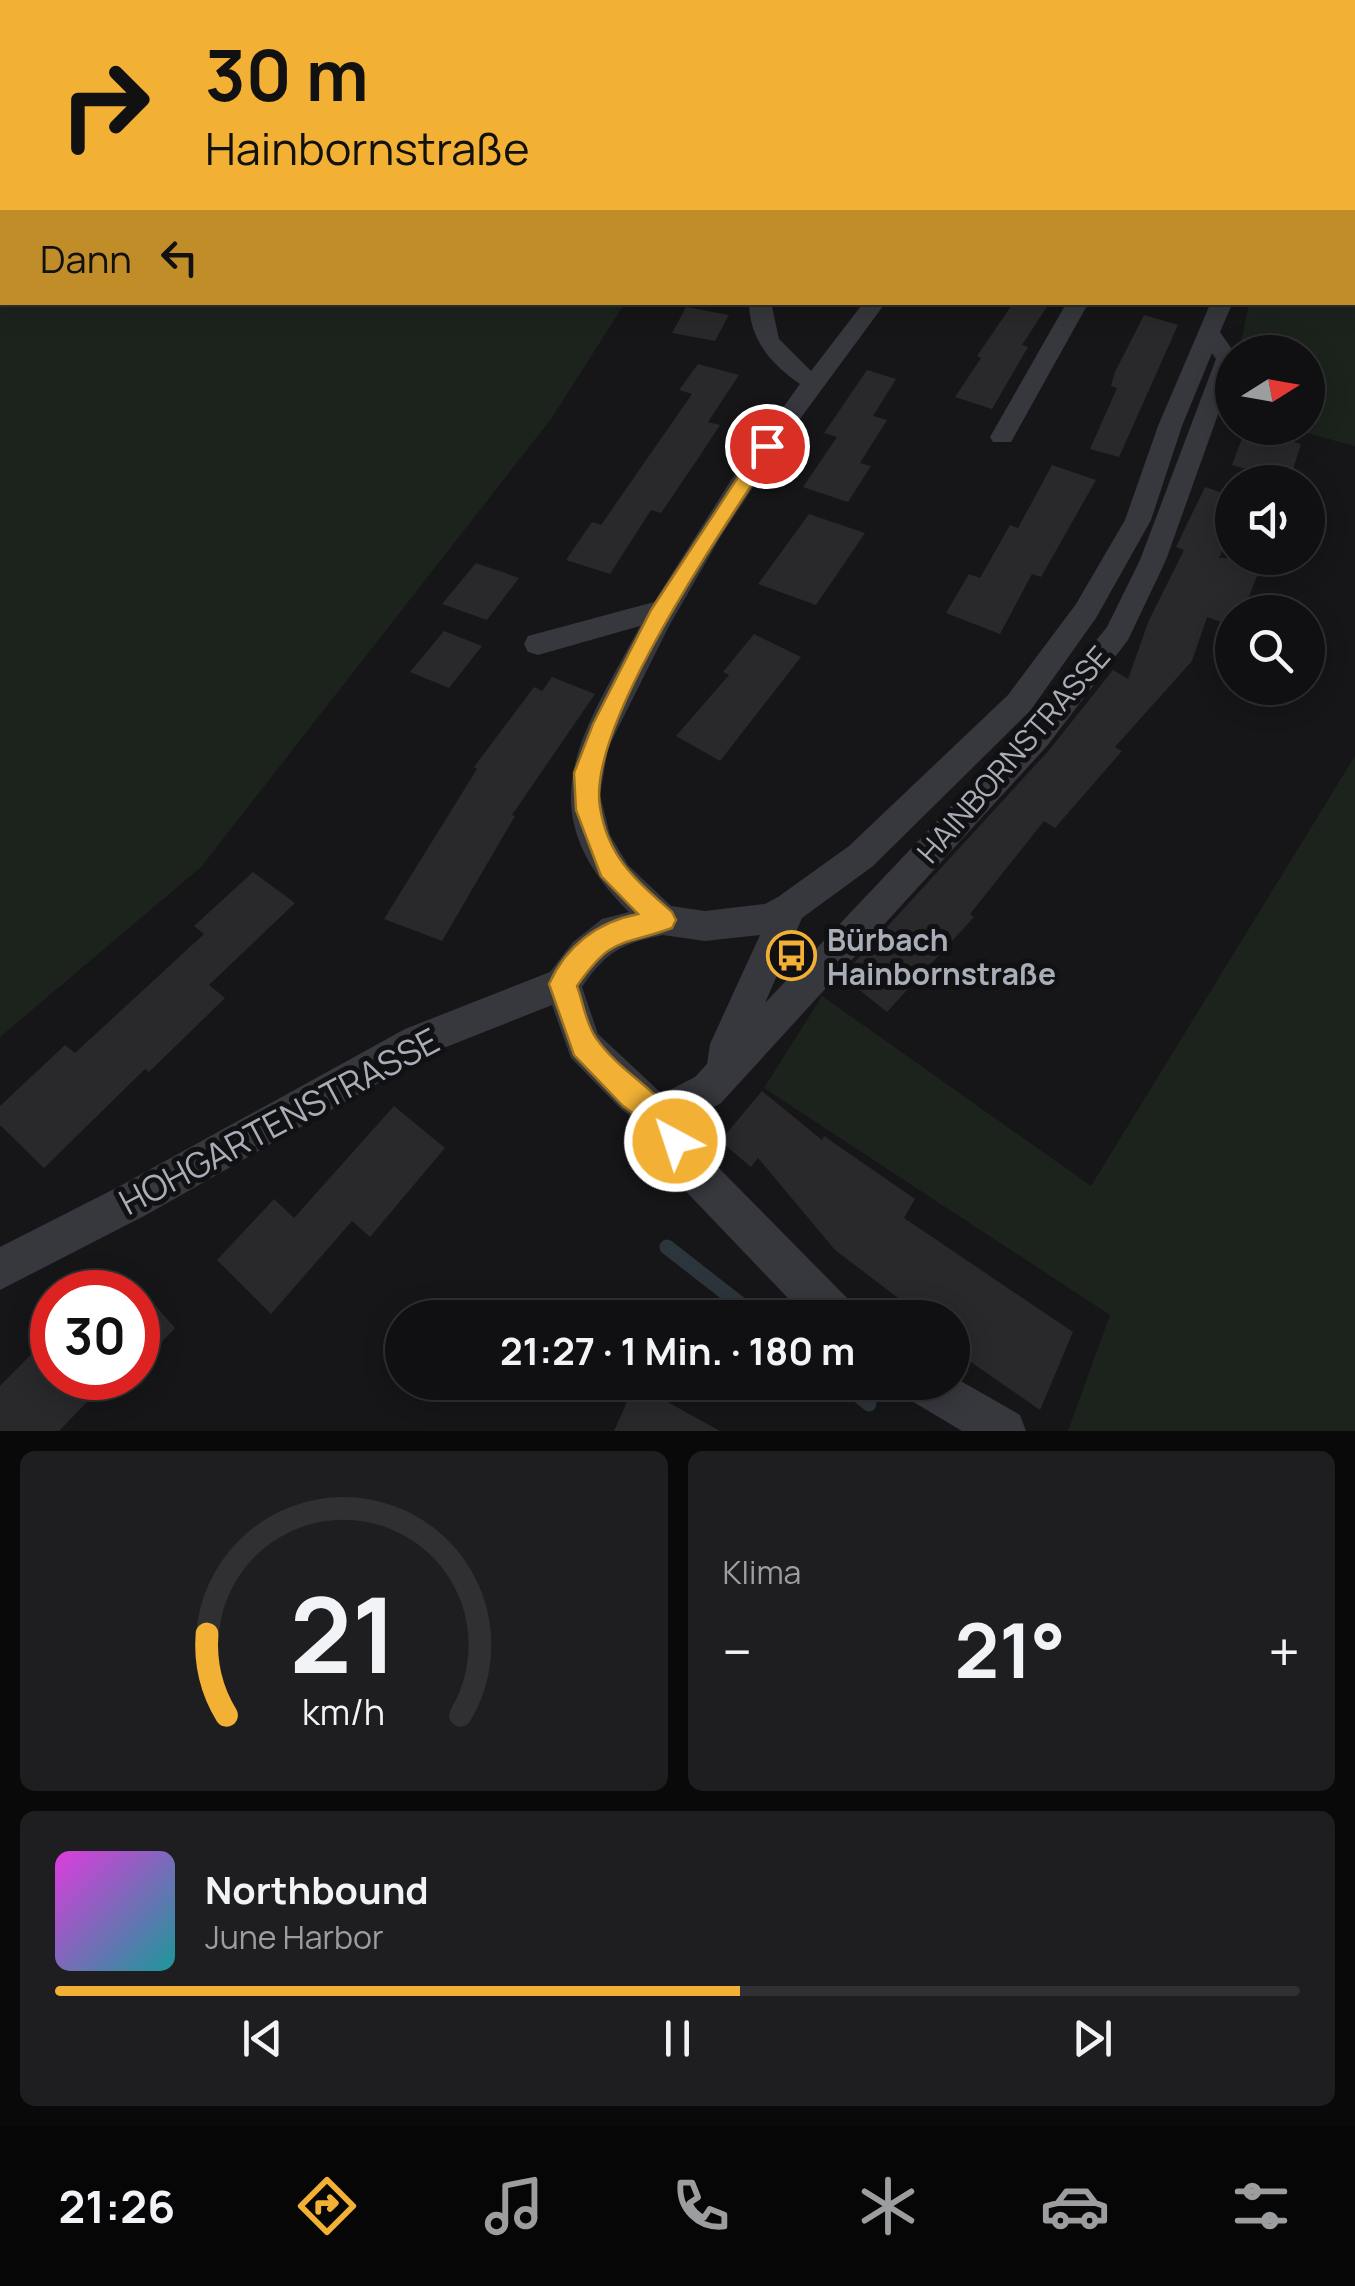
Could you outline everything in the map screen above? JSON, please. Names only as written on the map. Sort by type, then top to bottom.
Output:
[{"type":"street","points":[[760,305],[758,315],[769,342],[783,362],[812,382]]},
{"type":"street","points":[[663,920],[613,876],[588,810],[586,773],[604,724],[661,610],[812,382],[874,305]]},
{"type":"street","points":[[1002,437],[1076,305]]},
{"type":"street","name":"HAINBORNSTRASSE","points":[[563,984],[585,953],[614,930],[663,920],[705,926],[769,919],[790,908],[862,856],[1018,703],[1086,611],[1138,520],[1170,426],[1220,305]]},
{"type":"street","name":"HAINBORNSTRASSE","points":[[660,1116],[708,1090],[722,1070],[1024,750],[1118,633],[1152,560],[1227,359],[1208,330]]},
{"type":"street","points":[[538,644],[661,610]]},
{"type":"street","name":"HAINBORNSTRASSE","points":[[722,1070],[728,1044],[790,908]]},
{"type":"street","points":[[563,984],[584,1045],[634,1096],[660,1116],[690,1166],[820,1300]]},
{"type":"street","name":"HOHGARTENSTRASSE","points":[[0,1269],[132,1201],[418,1041],[563,984]]},
{"type":"street","points":[[951,1400],[1004,1431]]},
{"type":"shaded area","points":[[0,305],[624,305],[551,419],[201,867],[0,1037]]},
{"type":"shaded area","points":[[1249,305],[1355,305],[1355,446],[1325,438],[1325,335],[1242,335]]},
{"type":"shaded area","points":[[1355,756],[1355,1431],[1068,1431],[1110,1315],[764,1088],[822,996],[1091,1186]]},
{"type":"building","points":[[1012,305],[1048,305],[1022,345],[1028,347],[992,409],[955,397],[981,358],[977,356]]},
{"type":"building","points":[[686,307],[729,315],[715,341],[672,333]]},
{"type":"building","points":[[1144,315],[1178,325],[1119,457],[1090,449],[1117,388],[1111,386],[1115,372]]},
{"type":"building","points":[[698,364],[739,375],[708,422],[720,425],[697,460],[661,513],[651,510],[610,574],[566,560],[592,522],[601,525],[692,394],[679,390]]},
{"type":"building","points":[[867,370],[896,379],[873,416],[887,420],[860,463],[871,466],[848,502],[803,487],[837,437],[824,433]]},
{"type":"building","points":[[1240,445],[1301,445],[1294,465],[1232,465]]},
{"type":"building","points":[[1052,465],[1096,480],[1041,577],[1032,574],[1000,634],[946,613],[969,574],[980,578],[1010,525],[1018,528]]},
{"type":"building","points":[[1205,487],[1215,490],[1215,575],[1257,575],[1250,595],[1215,595],[1215,620],[1207,617],[1192,661],[1115,747],[1122,751],[1055,828],[1044,821],[970,914],[974,917],[887,1012],[842,976],[1050,749],[1113,670],[1128,679],[1149,620],[1184,550],[1176,547]]},
{"type":"building","points":[[809,514],[865,533],[816,605],[758,584]]},
{"type":"building","points":[[476,563],[519,578],[487,620],[442,604]]},
{"type":"building","points":[[444,631],[482,646],[449,688],[410,672]]},
{"type":"building","points":[[754,634],[801,657],[720,761],[676,736],[729,675],[723,672]]},
{"type":"building","points":[[552,677],[595,694],[512,815],[515,816],[442,941],[384,919],[477,769],[474,767],[534,687],[542,691]]},
{"type":"building","points":[[253,872],[295,903],[209,985],[225,998],[149,1072],[145,1069],[44,1168],[0,1125],[0,1106],[65,1045],[75,1053],[204,934],[194,926]]},
{"type":"building","points":[[762,1091],[822,1140],[824,1136],[915,1199],[904,1218],[1073,1332],[1040,1410],[970,1361],[970,1300],[901,1300],[835,1250],[758,1158],[751,1167],[720,1141]]},
{"type":"building","points":[[394,1106],[445,1148],[370,1237],[352,1221],[271,1314],[217,1260],[274,1199],[294,1218]]},
{"type":"building","points":[[160,1311],[175,1328],[160,1344]]},
{"type":"building","points":[[30,1355],[30,1400],[89,1400],[59,1431],[0,1431],[0,1386]]},
{"type":"building","points":[[628,1400],[664,1400],[720,1431],[614,1431]]},
{"type":"waterway","points":[[667,1247],[735,1300]]},
{"type":"waterway","points":[[864,1400],[869,1404]]},
{"type":"place","name":"Bürbach Hainbornstraße","points":[[792,956]]},
{"type":"route","points":[[675,1141],[660,1116],[634,1096],[584,1045],[563,984],[585,953],[614,930],[663,920],[613,876],[588,810],[586,773],[604,724],[661,610],[767,446]]}]
